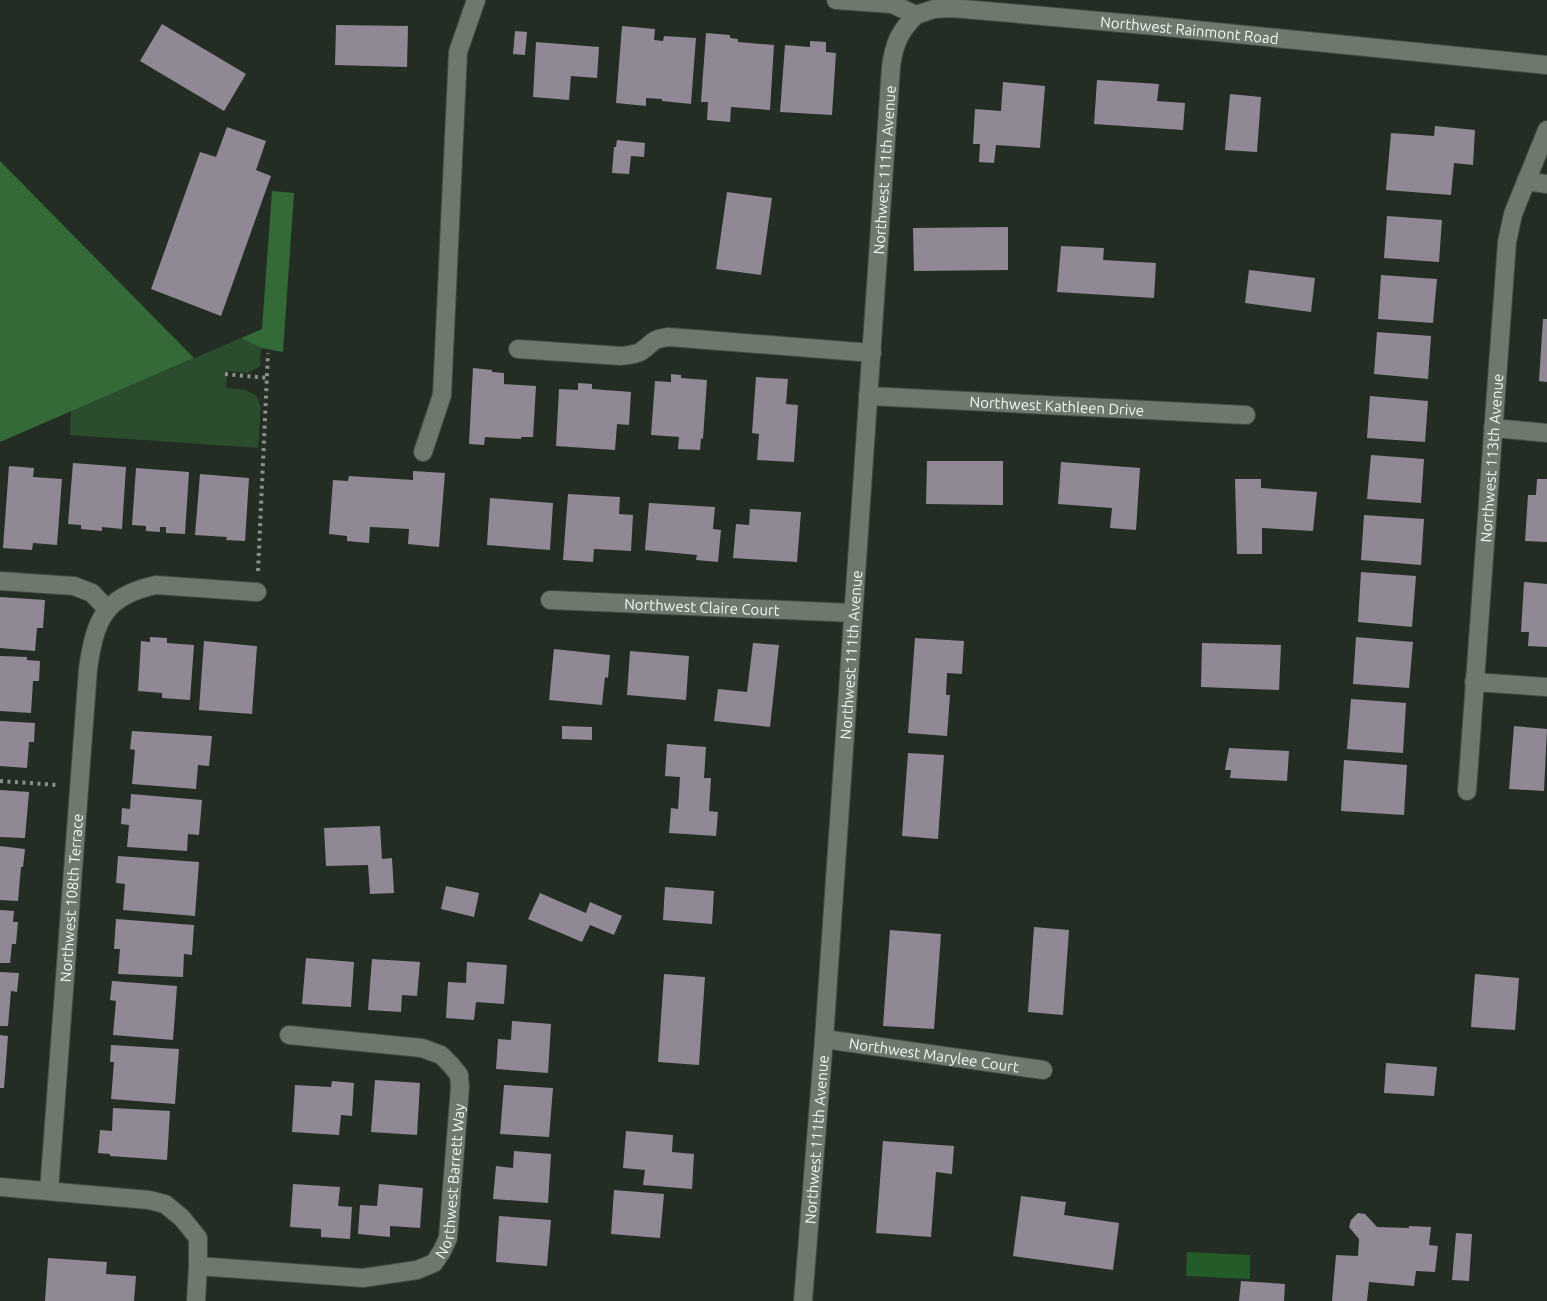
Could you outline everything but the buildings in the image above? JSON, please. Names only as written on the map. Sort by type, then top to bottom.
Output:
[{"type":"street","points":[[423,452],[442,395],[458,52],[476,0]]},
{"type":"street","points":[[836,0],[892,2],[916,15]]},
{"type":"street","name":"Northwest Rainmont Road","points":[[916,15],[934,9],[963,9],[1547,65]]},
{"type":"street","name":"Northwest 111th Avenue","points":[[803,1301],[824,1039],[892,52],[905,26],[916,15]]},
{"type":"street","name":"Northwest 113th Avenue","points":[[1467,791],[1507,242],[1513,213],[1547,130]]},
{"type":"street","points":[[1526,181],[1547,184]]},
{"type":"street","points":[[518,348],[621,356],[639,352],[650,343],[669,337],[872,353]]},
{"type":"street","name":"Northwest Kathleen Drive","points":[[868,396],[1246,416]]},
{"type":"street","points":[[1493,428],[1547,433]]},
{"type":"street","points":[[0,581],[74,586],[92,593],[108,609],[119,599],[131,593],[156,585],[257,592]]},
{"type":"street","name":"Northwest Claire Court","points":[[550,600],[853,613]]},
{"type":"street","name":"Northwest 108th Terrace","points":[[49,1191],[88,669],[97,625],[108,609]]},
{"type":"street","points":[[1474,682],[1547,687]]},
{"type":"street","name":"Northwest Barrett Way","points":[[198,1266],[363,1278],[417,1270],[434,1263],[448,1238],[460,1087],[459,1075],[441,1054],[422,1048],[289,1035]]},
{"type":"street","name":"Northwest Marylee Court","points":[[824,1039],[1043,1070]]},
{"type":"street","points":[[0,1187],[149,1200],[165,1204],[182,1218],[198,1238],[196,1301]]},
{"type":"path","points":[[257,592],[268,353]]},
{"type":"path","points":[[225,374],[267,378]]},
{"type":"path","points":[[0,781],[78,788]]},
{"type":"shaded area","points":[[0,161],[194,358],[0,442]]},
{"type":"shaded area","points":[[272,191],[294,193],[283,352],[261,348],[241,338],[262,329]]},
{"type":"shaded area","points":[[241,338],[261,348],[260,366],[247,373],[227,371],[226,388],[245,390],[256,395],[261,407],[258,448],[70,435],[71,411]]},
{"type":"shaded area","points":[[1187,1252],[1250,1255],[1250,1279],[1186,1276]]}]
